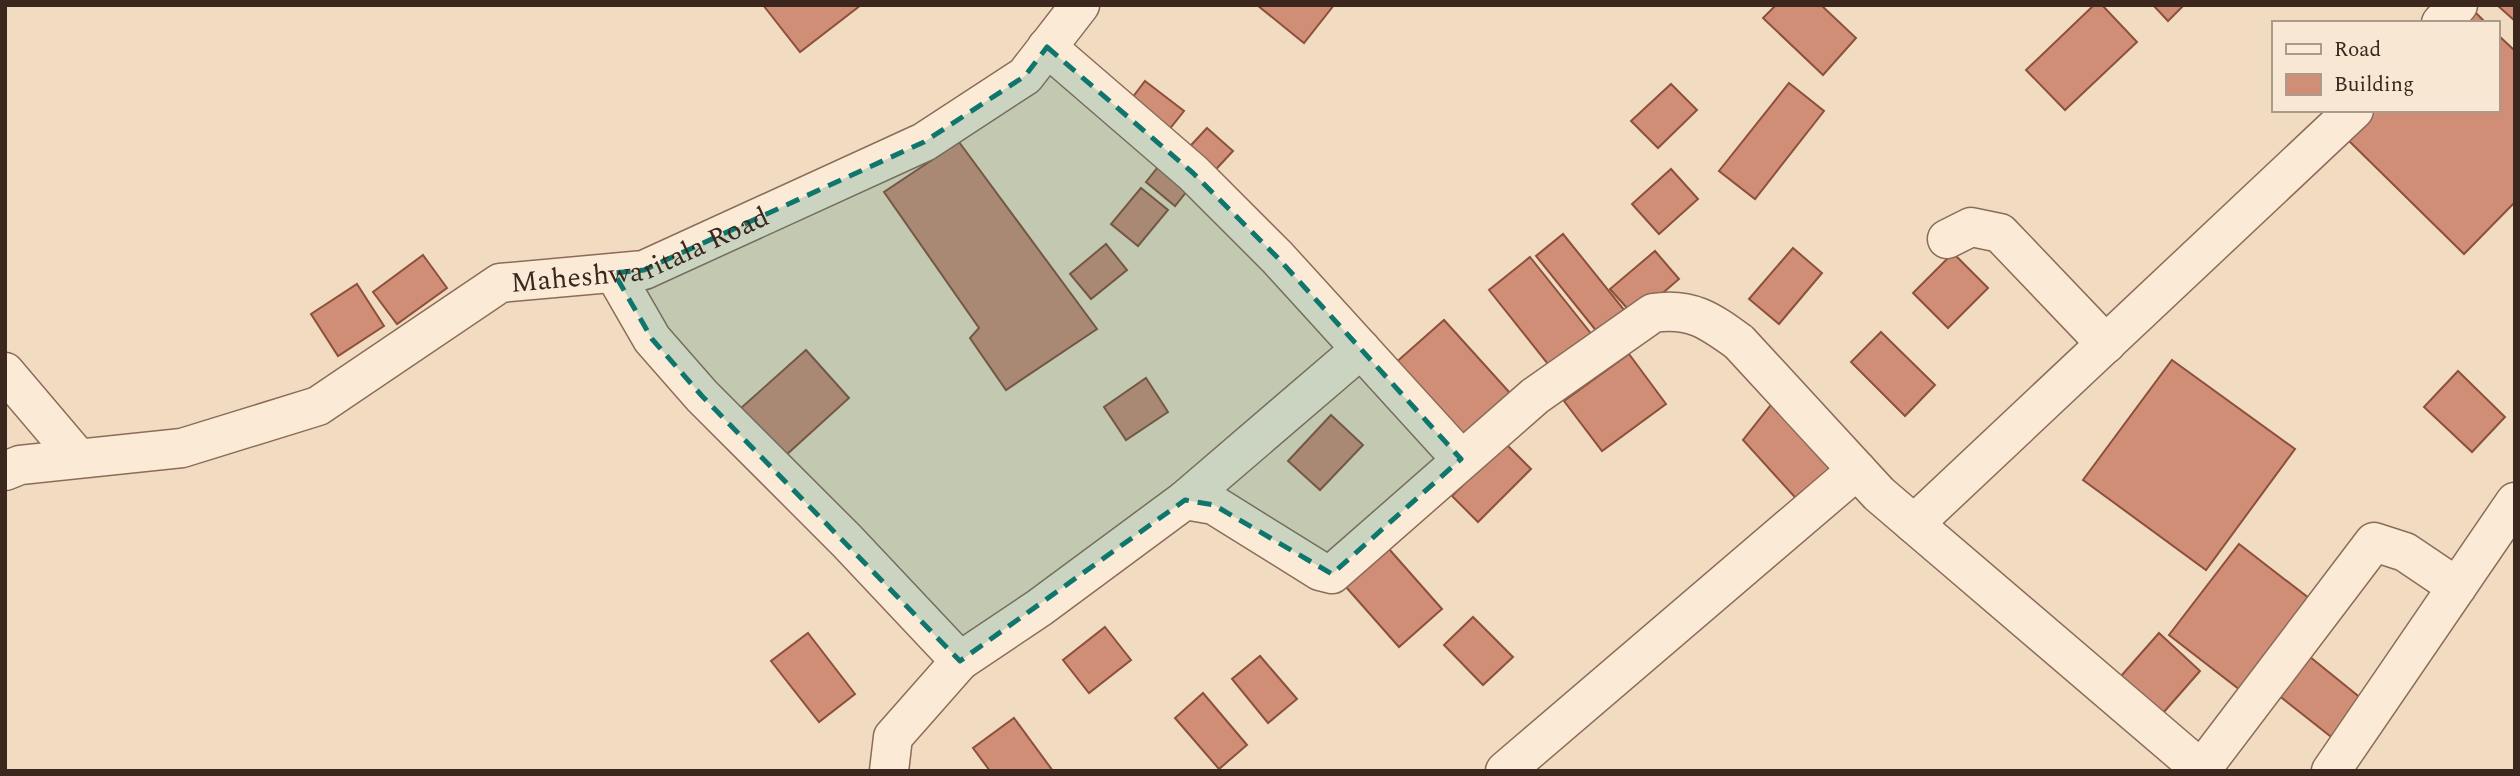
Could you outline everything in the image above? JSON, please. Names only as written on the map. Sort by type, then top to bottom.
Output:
[{"type":"street","name":"Maheshwaritala Road","points":[[5,471],[20,465],[182,448],[318,405],[500,283],[644,270],[924,142],[1025,76],[1080,5]]},
{"type":"street","points":[[1047,47],[1193,173],[1277,257],[1461,459]]},
{"type":"street","points":[[1914,524],[2352,112]]},
{"type":"street","points":[[1947,239],[1971,227],[2000,233],[2106,344]]},
{"type":"street","points":[[614,272],[652,339],[702,396],[857,551],[960,661]]},
{"type":"street","points":[[1185,500],[1214,505],[1320,571],[1332,574],[1535,396],[1653,313],[1670,310],[1691,313],[1739,342],[1879,494],[2202,770],[2374,542],[2405,552],[2457,587]]},
{"type":"street","points":[[889,771],[893,737],[960,661],[1039,608],[1185,500],[1361,349]]},
{"type":"street","points":[[5,372],[78,458]]},
{"type":"street","points":[[1505,771],[1857,470]]},
{"type":"street","points":[[2331,771],[2515,502]]},
{"type":"highlighted area","points":[[1047,47],[1193,173],[1277,257],[1461,459],[1332,574],[1214,505],[1185,500],[960,661],[702,396],[652,339],[614,273],[644,270],[924,142],[1025,76]]},
{"type":"building","points":[[763,5],[861,5],[800,52]]},
{"type":"building","points":[[1257,5],[1334,5],[1304,43]]},
{"type":"building","points":[[1776,5],[1821,5],[1856,38],[1823,75],[1763,18]]},
{"type":"building","points":[[2094,5],[2102,5],[2137,42],[2065,110],[2026,70]]},
{"type":"building","points":[[2153,5],[2184,5],[2168,21]]},
{"type":"building","points":[[2497,5],[2515,5],[2515,21]]},
{"type":"building","points":[[2471,8],[2484,21],[2459,21]]},
{"type":"building","points":[[2499,36],[2515,51],[2515,202],[2464,254],[2345,137],[2369,112],[2499,112]]},
{"type":"building","points":[[1145,81],[1184,111],[1164,136],[1126,106]]},
{"type":"building","points":[[1789,83],[1824,111],[1755,199],[1719,171]]},
{"type":"building","points":[[1671,84],[1697,110],[1658,148],[1631,121]]},
{"type":"building","points":[[1207,128],[1233,151],[1206,180],[1180,157]]},
{"type":"building","points":[[959,142],[1097,329],[1006,390],[970,338],[979,328],[884,192]]},
{"type":"building","points":[[1166,157],[1195,181],[1175,206],[1146,182]]},
{"type":"building","points":[[1671,169],[1698,199],[1659,234],[1632,204]]},
{"type":"building","points":[[1141,188],[1168,210],[1138,246],[1111,224]]},
{"type":"building","points":[[1563,234],[1625,311],[1598,333],[1536,256]]},
{"type":"building","points":[[1106,244],[1127,270],[1091,299],[1070,274]]},
{"type":"building","points":[[1793,248],[1822,273],[1779,324],[1749,299]]},
{"type":"building","points":[[1655,251],[1679,279],[1635,317],[1610,289]]},
{"type":"building","points":[[1953,253],[1988,288],[1948,328],[1913,293]]},
{"type":"building","points":[[423,255],[447,288],[397,324],[373,292]]},
{"type":"building","points":[[1530,257],[1593,336],[1552,369],[1489,290]]},
{"type":"building","points":[[357,284],[384,326],[338,356],[311,314]]},
{"type":"building","points":[[1444,320],[1510,393],[1459,439],[1393,365]]},
{"type":"building","points":[[1881,332],[1935,385],[1905,416],[1851,362]]},
{"type":"building","points":[[806,350],[849,398],[785,456],[741,408]]},
{"type":"building","points":[[1629,354],[1666,404],[1602,451],[1564,401]]},
{"type":"building","points":[[2172,360],[2295,449],[2206,570],[2083,480]]},
{"type":"building","points":[[2458,371],[2505,417],[2472,452],[2424,407]]},
{"type":"building","points":[[1146,378],[1168,412],[1126,440],[1104,407]]},
{"type":"building","points":[[1778,396],[1854,477],[1812,516],[1743,440]]},
{"type":"building","points":[[1331,415],[1363,445],[1320,490],[1288,461]]},
{"type":"building","points":[[1505,443],[1531,469],[1478,522],[1452,496]]},
{"type":"building","points":[[2239,544],[2314,602],[2244,693],[2169,635]]},
{"type":"building","points":[[1389,549],[1442,609],[1399,647],[1346,587]]},
{"type":"building","points":[[1473,617],[1513,657],[1483,685],[1444,645]]},
{"type":"building","points":[[1105,627],[1131,660],[1089,693],[1063,660]]},
{"type":"building","points":[[808,633],[855,694],[819,722],[771,661]]},
{"type":"building","points":[[2159,633],[2200,671],[2156,721],[2114,684]]},
{"type":"building","points":[[2299,648],[2373,708],[2344,747],[2268,687]]},
{"type":"building","points":[[1260,656],[1297,699],[1268,723],[1232,679]]},
{"type":"building","points":[[1203,693],[1247,745],[1219,769],[1175,718]]},
{"type":"building","points":[[1014,718],[1053,771],[990,771],[973,748]]}]
